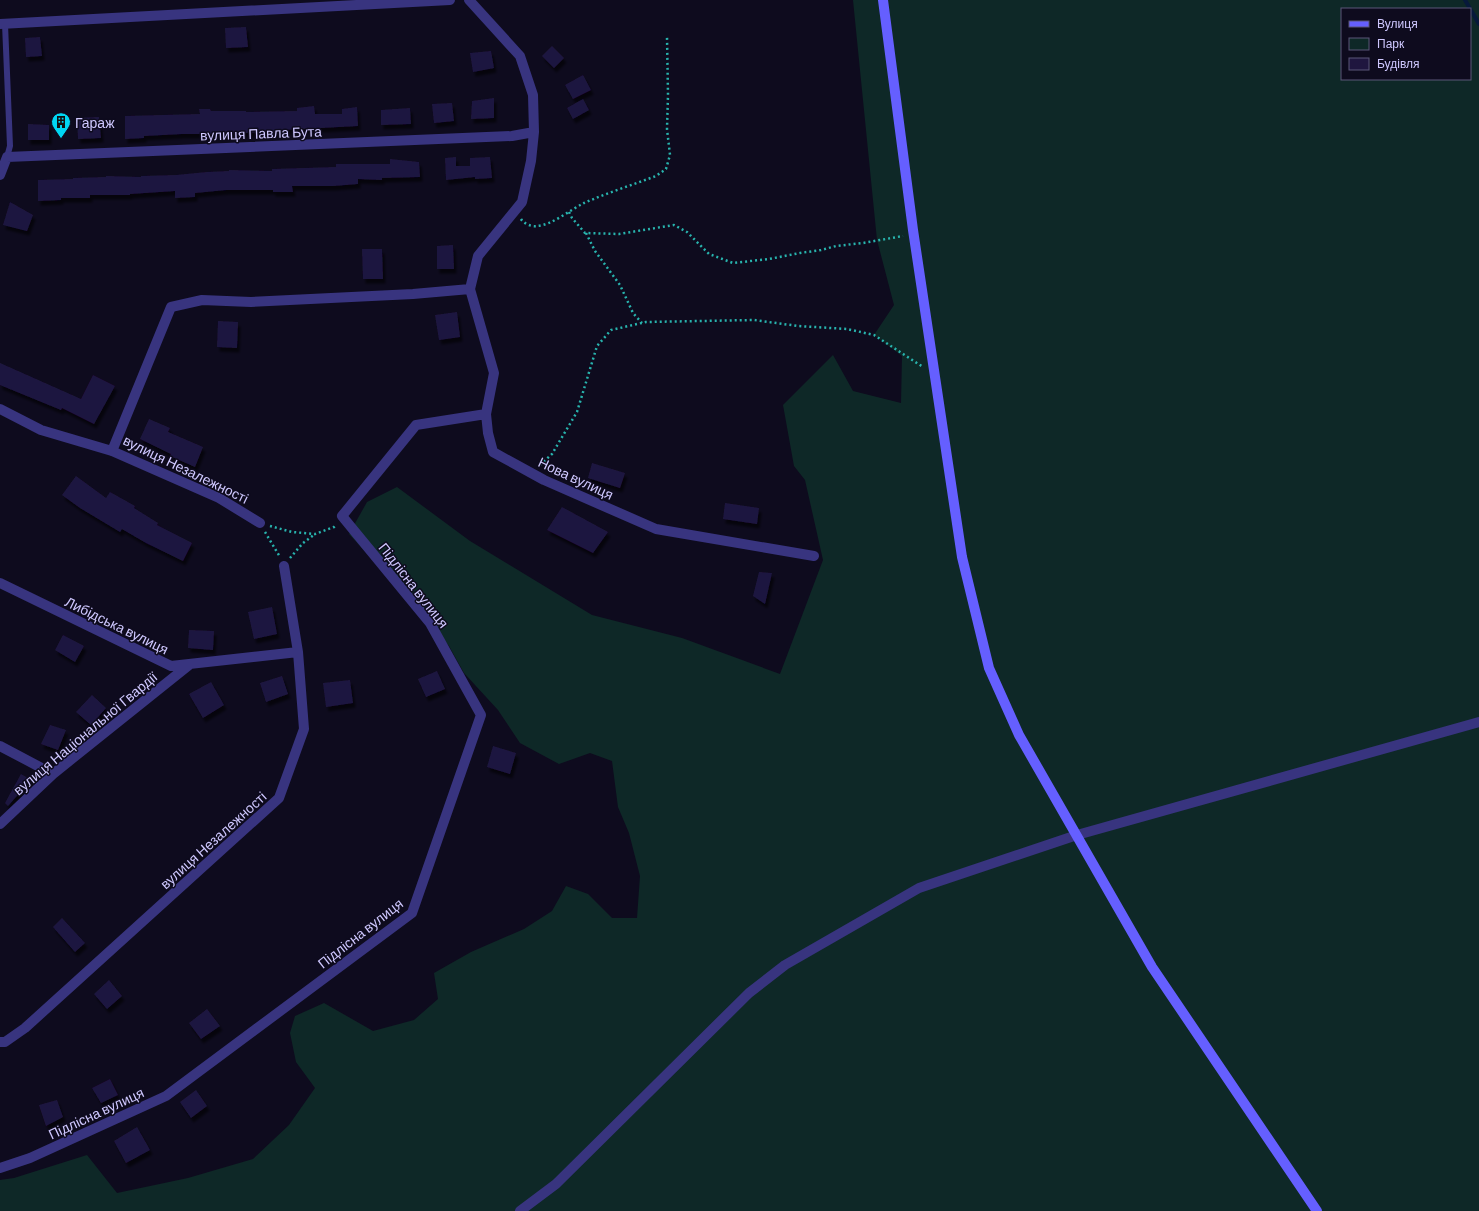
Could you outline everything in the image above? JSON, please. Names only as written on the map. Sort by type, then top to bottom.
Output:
[{"type":"street","points":[[2,24],[450,0]]},
{"type":"street","points":[[469,0],[520,56],[533,95],[534,132],[531,161],[522,202],[478,256],[470,289]]},
{"type":"street","points":[[883,0],[914,234],[962,557],[989,668],[1019,735],[1152,967],[1317,1211]]},
{"type":"street","name":"вулиця Павла Бута","points":[[7,157],[512,136],[534,132]]},
{"type":"street","points":[[0,175],[7,157]]},
{"type":"street","name":"Нова вулиця","points":[[470,289],[494,373],[486,414],[488,433],[493,452],[544,480],[656,529],[814,556]]},
{"type":"street","name":"вулиця Незалежності","points":[[260,523],[219,498],[112,451],[172,308],[202,300],[251,302],[413,294],[470,289]]},
{"type":"street","points":[[0,409],[41,430],[112,451]]},
{"type":"street","points":[[342,516],[416,424],[486,414]]},
{"type":"street","name":"Підлісна вулиця","points":[[0,1168],[30,1158],[166,1096],[412,913],[482,715],[430,623],[342,516]]},
{"type":"street","name":"вулиця Незалежності","points":[[0,1042],[5,1042],[25,1028],[279,798],[304,729],[298,652],[284,566]]},
{"type":"street","name":"Либідська вулиця","points":[[0,583],[171,666],[298,652]]},
{"type":"street","name":"вулиця Національної Гвардії","points":[[0,824],[53,774],[189,665]]},
{"type":"street","points":[[520,1211],[556,1184],[749,993],[785,965],[919,888],[1077,834],[1479,722]]},
{"type":"street","points":[[0,746],[53,774]]},
{"type":"lane","points":[[2,24],[10,146],[7,157]]},
{"type":"path","points":[[516,210],[522,222],[532,226],[538,226],[569,212],[584,203],[656,176],[666,169],[670,155],[667,129],[667,36]]},
{"type":"path","points":[[569,212],[572,218],[585,232],[595,251],[620,284],[633,313],[642,323]]},
{"type":"path","points":[[585,232],[619,234],[674,225],[687,232],[709,254],[734,263],[769,260],[836,246],[864,243],[914,234]]},
{"type":"path","points":[[530,473],[552,454],[577,412],[597,346],[612,330],[642,323],[668,321],[754,320],[798,326],[847,329],[874,335],[934,374]]},
{"type":"path","points":[[260,523],[284,566],[292,554],[303,543],[315,534],[334,527],[342,516]]},
{"type":"path","points":[[260,523],[292,532],[315,534]]},
{"type":"green space","points":[[853,0],[1479,0],[1479,1211],[0,1211],[0,1180],[14,1178],[87,1155],[117,1193],[188,1178],[253,1159],[289,1125],[315,1088],[296,1062],[290,1033],[295,1016],[324,1003],[373,1031],[414,1020],[438,999],[434,973],[471,952],[524,929],[552,911],[566,886],[588,894],[612,918],[637,918],[640,876],[629,833],[618,807],[612,761],[590,753],[559,764],[520,743],[498,710],[464,673],[449,646],[431,624],[349,534],[367,502],[397,487],[470,541],[592,615],[682,638],[780,674],[823,560],[805,480],[794,466],[783,405],[833,355],[853,391],[901,403],[902,356],[874,335],[894,305],[877,240]]},
{"type":"building","points":[[246,27],[248,47],[226,48],[225,28]]},
{"type":"building","points":[[40,37],[42,56],[26,57],[25,38]]},
{"type":"building","points":[[552,46],[564,58],[554,68],[542,56]]},
{"type":"building","points":[[491,51],[494,68],[473,72],[470,53]]},
{"type":"building","points":[[583,75],[591,90],[573,99],[565,85]]},
{"type":"building","points":[[494,98],[494,118],[471,119],[472,101]]},
{"type":"building","points":[[583,99],[589,110],[573,119],[567,108]]},
{"type":"building","points":[[452,103],[454,121],[434,123],[432,104]]},
{"type":"building","points":[[314,106],[315,114],[342,114],[342,109],[357,107],[358,126],[283,130],[283,133],[182,134],[144,136],[144,138],[125,139],[125,116],[200,114],[199,109],[210,109],[211,111],[246,112],[297,111],[297,108]]},
{"type":"building","points":[[410,108],[411,124],[381,125],[381,110]]},
{"type":"building","points":[[99,117],[101,138],[78,139],[77,118]]},
{"type":"building","points":[[28,124],[49,125],[49,140],[28,140]]},
{"type":"building","points":[[456,157],[456,166],[470,166],[470,158],[490,157],[492,178],[475,179],[475,177],[446,180],[445,158]]},
{"type":"building","points":[[390,159],[419,162],[420,177],[382,178],[382,180],[358,179],[358,184],[333,186],[292,186],[293,192],[273,192],[273,190],[226,190],[195,193],[195,197],[175,198],[175,191],[130,195],[90,195],[90,198],[61,198],[61,200],[38,201],[38,180],[106,176],[141,177],[229,170],[272,171],[272,169],[336,167],[336,164],[390,164]]},
{"type":"building","points":[[10,202],[33,215],[27,231],[3,225]]},
{"type":"building","points":[[453,245],[454,269],[437,269],[437,246]]},
{"type":"building","points":[[362,249],[382,249],[383,279],[363,279]]},
{"type":"building","points":[[457,312],[460,337],[439,340],[435,315]]},
{"type":"building","points":[[218,321],[238,322],[237,348],[217,347]]},
{"type":"building","points":[[0,363],[81,399],[93,375],[115,386],[94,424],[62,408],[61,410],[0,385]]},
{"type":"building","points":[[149,419],[170,428],[168,432],[203,447],[195,467],[170,456],[171,454],[140,439]]},
{"type":"building","points":[[592,463],[625,473],[620,488],[588,478]]},
{"type":"building","points":[[76,476],[106,498],[110,492],[135,506],[134,508],[158,523],[157,525],[192,543],[183,561],[146,543],[122,529],[120,532],[80,508],[62,495]]},
{"type":"building","points":[[725,503],[759,508],[757,524],[723,519]]},
{"type":"building","points":[[562,507],[608,532],[593,553],[547,530]]},
{"type":"building","points":[[759,572],[772,573],[765,604],[753,596]]},
{"type":"building","points":[[272,607],[277,634],[254,639],[248,612]]},
{"type":"building","points":[[189,630],[214,631],[213,650],[188,648]]},
{"type":"building","points":[[63,635],[84,646],[75,662],[55,650]]},
{"type":"building","points":[[437,671],[445,689],[426,697],[418,679]]},
{"type":"building","points":[[282,676],[288,694],[266,702],[260,683]]},
{"type":"building","points":[[350,680],[353,703],[326,707],[323,683]]},
{"type":"building","points":[[211,682],[224,705],[203,718],[189,694]]},
{"type":"building","points":[[92,695],[106,708],[91,725],[76,712]]},
{"type":"building","points":[[50,725],[66,730],[58,750],[41,744]]},
{"type":"building","points":[[493,746],[516,753],[510,774],[487,767]]},
{"type":"building","points":[[21,774],[31,780],[8,806],[5,803]]},
{"type":"building","points":[[62,918],[85,943],[75,952],[53,927]]},
{"type":"building","points":[[109,980],[122,996],[107,1009],[94,994]]},
{"type":"building","points":[[207,1009],[220,1026],[201,1039],[189,1023]]},
{"type":"building","points":[[110,1079],[118,1095],[101,1103],[92,1088]]},
{"type":"building","points":[[196,1090],[207,1106],[191,1118],[180,1102]]},
{"type":"building","points":[[57,1100],[63,1117],[46,1126],[39,1105]]},
{"type":"building","points":[[137,1127],[150,1150],[126,1163],[114,1141]]},
{"type":"waterway","points":[[1465,0],[1470,8]]},
{"type":"waterway","points":[[1471,10],[1479,24]]},
{"type":"place","name":"Гараж","points":[[61,139]]}]
